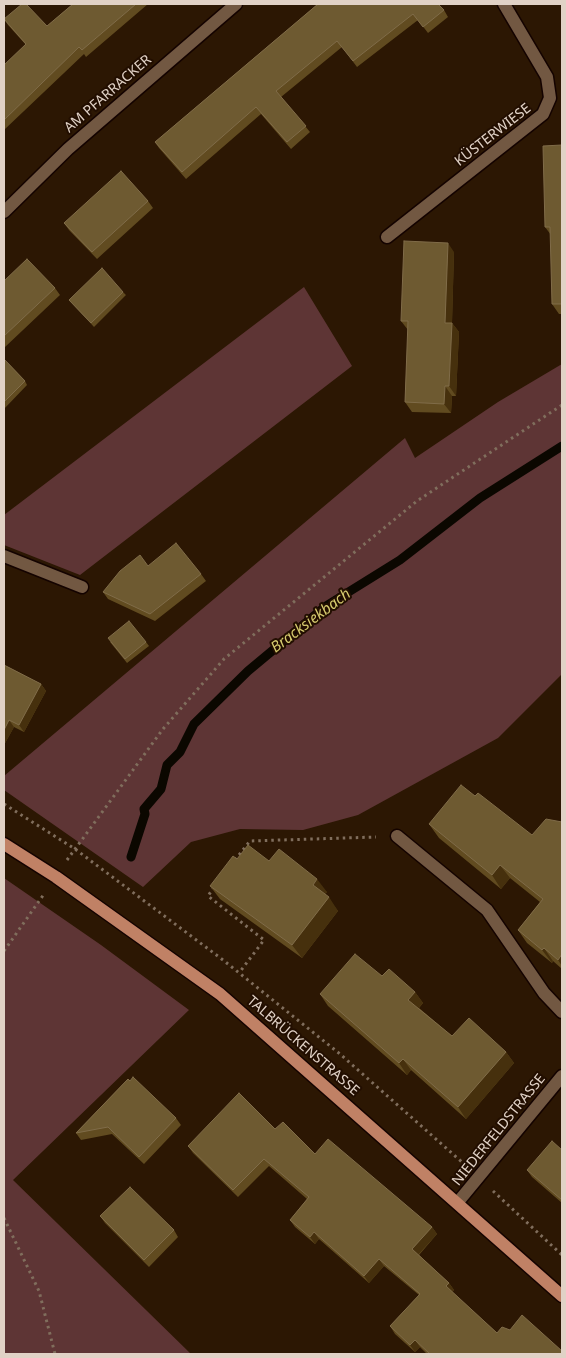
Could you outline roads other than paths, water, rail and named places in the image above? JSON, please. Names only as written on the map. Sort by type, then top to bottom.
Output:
[{"type":"main road","name":"TALBRÜCKENSTRASSE","points":[[4,844],[56,877],[220,994],[458,1202],[562,1296]]},
{"type":"street","name":"AM PFARRACKER","points":[[4,212],[68,149],[236,4]]},
{"type":"street","name":"KÜSTERWIESE","points":[[387,237],[544,114],[550,98],[547,77],[504,4]]},
{"type":"street","points":[[4,556],[82,587]]},
{"type":"street","points":[[397,836],[487,910],[544,993],[562,1012]]},
{"type":"street","name":"NIEDERFELDSTRASSE","points":[[458,1202],[562,1076]]},
{"type":"waterway","name":"Bracksiekbach","points":[[131,857],[145,814],[144,809],[161,789],[167,765],[180,752],[194,724],[248,671],[326,606],[400,560],[480,498],[562,446]]}]
